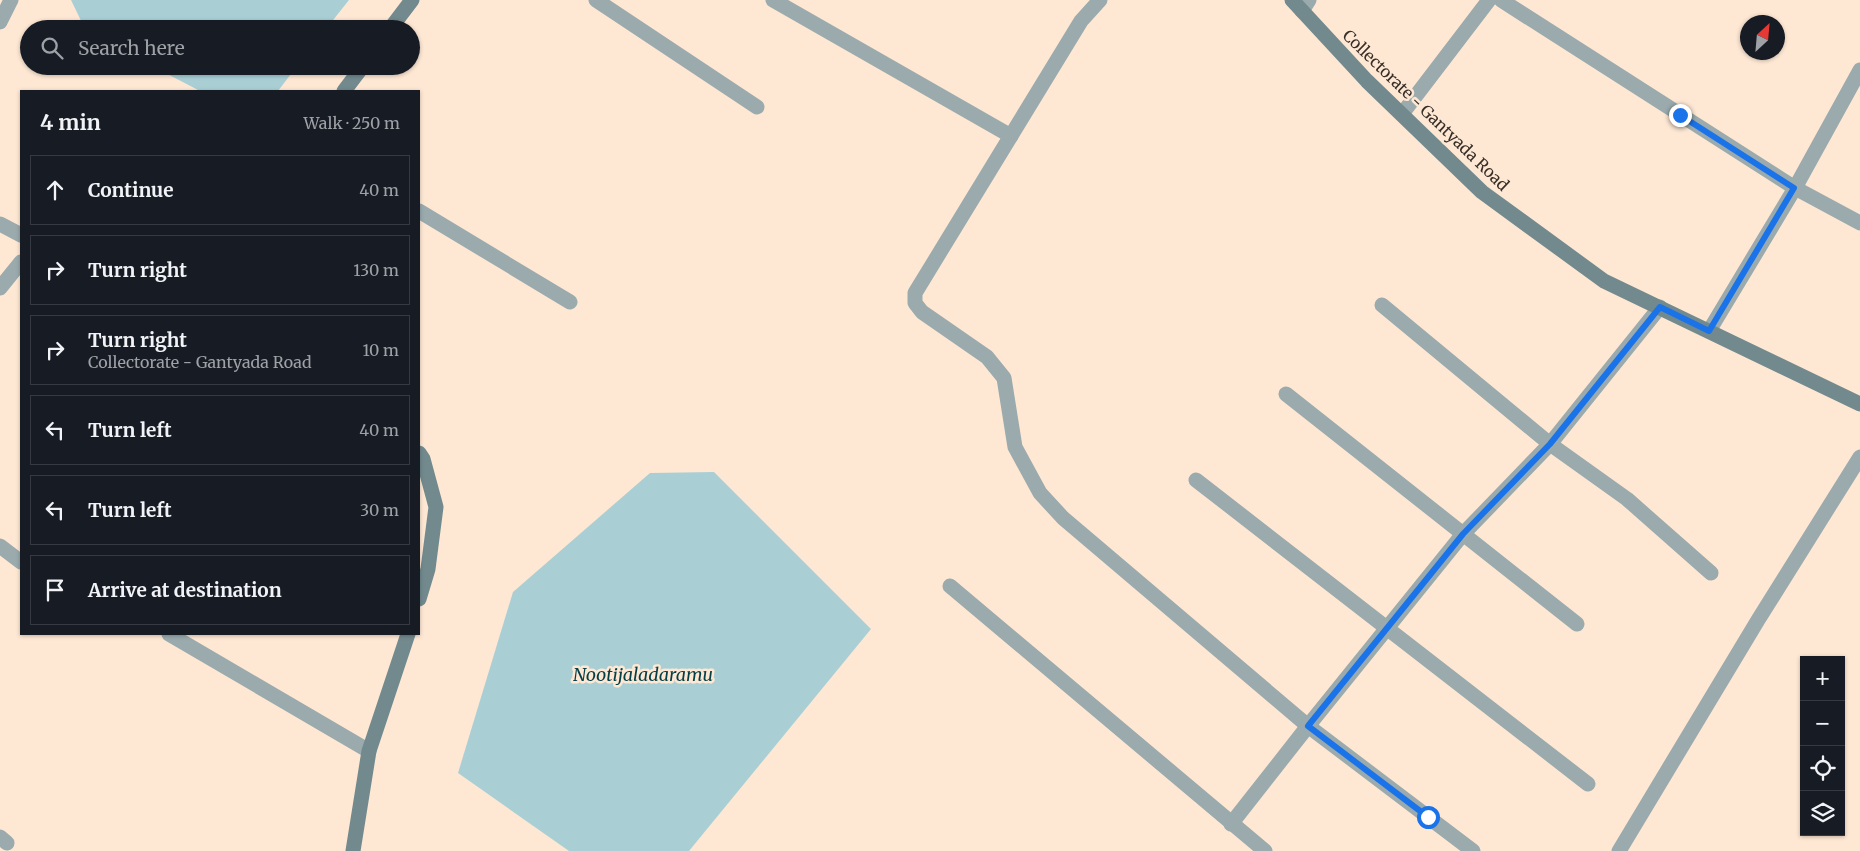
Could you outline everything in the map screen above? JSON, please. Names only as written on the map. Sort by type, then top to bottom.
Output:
[{"type":"street","points":[[0,22],[11,0]]},
{"type":"street","points":[[397,20],[412,0]]},
{"type":"street","points":[[596,0],[757,107]]},
{"type":"street","points":[[773,0],[1010,136]]},
{"type":"street","points":[[1100,0],[1081,20],[915,293],[914,303],[922,312],[987,357],[1004,378],[1015,447],[1040,493],[1063,518],[1308,726],[1473,851]]},
{"type":"street","points":[[1402,114],[1489,0]]},
{"type":"street","points":[[1501,0],[1794,188],[1860,222]]},
{"type":"street","name":"Collectorate - Gantyada Road","points":[[1301,4],[1402,114],[1482,192],[1604,280],[1860,404]]},
{"type":"street","points":[[1709,331],[1794,188],[1855,91],[1860,70]]},
{"type":"street","points":[[345,90],[356,75]]},
{"type":"street","points":[[420,212],[570,302]]},
{"type":"street","points":[[0,224],[20,234]]},
{"type":"street","points":[[0,288],[20,263]]},
{"type":"street","points":[[1382,305],[1550,444],[1627,499],[1711,573]]},
{"type":"street","points":[[1231,824],[1463,534],[1550,444],[1660,307]]},
{"type":"street","points":[[1286,394],[1577,624]]},
{"type":"street","points":[[420,454],[423,459],[436,507],[428,569],[420,596]]},
{"type":"street","points":[[1619,851],[1758,620],[1860,458]]},
{"type":"street","points":[[1196,480],[1588,784]]},
{"type":"street","points":[[0,546],[20,561]]},
{"type":"street","points":[[950,586],[1265,851]]},
{"type":"street","points":[[171,635],[370,751]]},
{"type":"street","points":[[353,851],[370,751],[408,635]]},
{"type":"water","points":[[71,0],[349,0],[333,20],[81,20]]},
{"type":"water","points":[[169,75],[290,75],[279,90],[198,90]]},
{"type":"water","name":"Nootijaladaramu","points":[[714,472],[871,629],[689,851],[569,851],[458,773],[513,592],[650,473]]},
{"type":"route","points":[[1428,817],[1308,726],[1463,534],[1550,444],[1660,307],[1709,331],[1794,188],[1680,115]]}]
